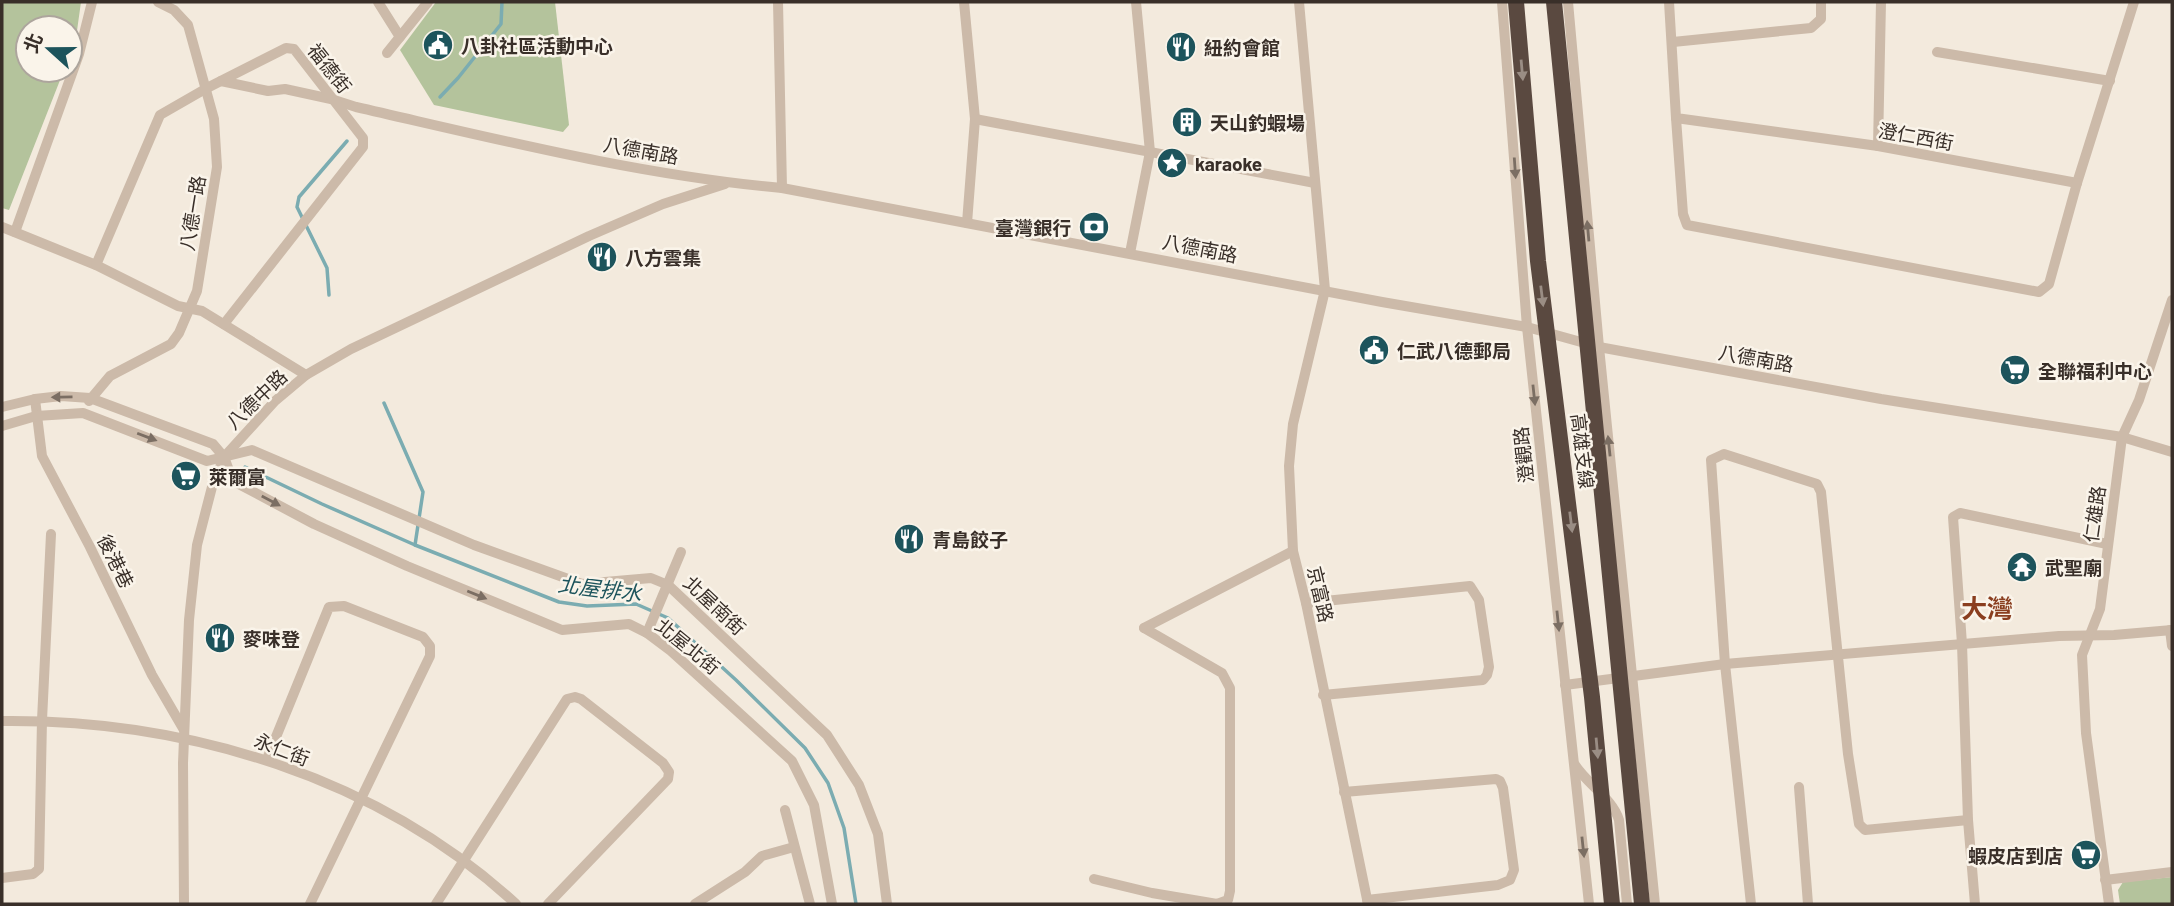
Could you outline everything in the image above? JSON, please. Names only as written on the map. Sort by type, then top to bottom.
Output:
[{"type":"highway","name":"高雄支線","points":[[1516,2],[1538,261],[1592,697],[1612,904]]},
{"type":"highway","name":"高雄支線","points":[[1554,2],[1642,904]]},
{"type":"street","points":[[15,232],[79,54],[92,2]]},
{"type":"street","name":"八德一路","points":[[83,413],[90,398],[110,376],[171,344],[179,333],[197,291],[217,167],[214,118],[188,25],[174,10],[158,2]]},
{"type":"street","points":[[378,2],[400,37]]},
{"type":"street","points":[[387,53],[428,2]]},
{"type":"street","points":[[778,2],[782,188]]},
{"type":"street","points":[[964,2],[975,120],[967,223]]},
{"type":"street","points":[[1130,253],[1150,152],[1136,2]]},
{"type":"street","name":"京富路","points":[[1299,2],[1325,290],[1293,424],[1289,466],[1293,551],[1367,902]]},
{"type":"street","name":"澄觀路","points":[[1502,2],[1527,327],[1589,904]]},
{"type":"street","points":[[1568,2],[1599,347],[1655,904]]},
{"type":"street","points":[[1669,2],[1683,214],[1687,225],[2039,292],[2049,284],[2077,183],[2134,2]]},
{"type":"street","points":[[1673,42],[1811,28],[1821,19],[1821,2]]},
{"type":"street","points":[[1878,146],[1881,2]]},
{"type":"street","name":"福德街","points":[[96,265],[160,115],[221,80],[286,48],[294,49],[363,138],[361,151],[224,324]]},
{"type":"street","points":[[1937,52],[2110,81]]},
{"type":"street","name":"八德南路","points":[[221,80],[268,90],[285,89],[589,159],[727,183],[782,188],[1527,327],[1599,347],[1881,399],[2122,437],[2172,452]]},
{"type":"street","name":"澄仁西街","points":[[1676,118],[1878,146],[2077,183]]},
{"type":"street","points":[[975,120],[1315,183]]},
{"type":"street","name":"八德中路","points":[[184,904],[188,620],[194,565],[212,487],[224,457],[275,401],[306,375],[351,349],[589,236],[663,204],[727,183]]},
{"type":"street","points":[[2,227],[96,265],[178,306],[191,307],[224,324],[306,375]]},
{"type":"street","name":"仁雄路","points":[[2109,904],[2086,733],[2082,656],[2087,636],[2100,608],[2122,437],[2139,400],[2172,300]]},
{"type":"street","points":[[2,407],[61,396],[90,398],[213,444],[224,457]]},
{"type":"street","name":"後港巷","points":[[35,399],[42,456],[185,735]]},
{"type":"street","points":[[2,426],[36,416],[83,413],[207,460],[224,457]]},
{"type":"street","name":"北屋南街","points":[[224,457],[252,450],[433,528],[582,584],[651,578],[827,735],[859,785],[878,834],[887,904]]},
{"type":"street","points":[[1751,904],[1725,664],[1711,460],[1724,454],[1817,484],[1821,492],[1848,754],[1861,828],[1865,830],[1920,826],[1969,820]]},
{"type":"street","name":"北屋北街","points":[[224,457],[233,481],[314,524],[562,631],[629,624],[650,629],[792,761],[814,805],[832,904]]},
{"type":"street","points":[[1976,904],[1953,517],[1960,513],[2107,544]]},
{"type":"street","points":[[2,878],[33,874],[39,869],[42,720],[51,534]]},
{"type":"street","points":[[1094,879],[1204,902],[1217,904],[1228,900],[1230,688],[1222,673],[1144,628],[1293,551]]},
{"type":"street","points":[[650,629],[681,552]]},
{"type":"street","points":[[1306,603],[1470,586],[1479,600],[1489,667],[1483,680],[1323,695]]},
{"type":"street","points":[[267,759],[329,607],[345,607],[423,636],[430,646],[430,656],[310,904]]},
{"type":"street","points":[[1565,685],[1725,664],[1962,643],[2171,630],[2172,646]]},
{"type":"street","points":[[436,904],[567,699],[575,697],[663,763],[668,779],[548,904]]},
{"type":"street","name":"永仁街","points":[[2,721],[42,720],[185,735],[267,759],[361,799],[413,828],[464,860],[516,904]]},
{"type":"street","points":[[1574,762],[1583,777],[1615,808],[1619,820],[1627,904]]},
{"type":"street","points":[[1344,792],[1496,779],[1503,788],[1514,870],[1510,880],[1498,885],[1367,902]]},
{"type":"street","points":[[1800,787],[1808,904]]},
{"type":"street","points":[[785,810],[810,904]]},
{"type":"street","points":[[695,904],[745,872],[762,856],[794,847]]},
{"type":"street","points":[[2105,880],[2172,872]]},
{"type":"green space","points":[[2,2],[81,2],[79,14],[14,14],[14,84],[58,84],[9,210],[2,208]]},
{"type":"green space","points":[[436,2],[555,2],[569,125],[563,132],[434,105],[400,50]]},
{"type":"green space","points":[[2172,877],[2172,904],[2120,904],[2118,890],[2123,882]]},
{"type":"waterway","name":"北屋排水","points":[[440,97],[501,24],[502,2]]},
{"type":"waterway","name":"北屋排水","points":[[329,295],[327,268],[297,207],[299,197],[347,141]]},
{"type":"waterway","name":"北屋排水","points":[[384,403],[423,492],[415,545]]},
{"type":"waterway","name":"北屋排水","points":[[245,467],[415,545],[559,602],[587,606],[636,604],[668,618],[805,748],[828,783],[844,828],[856,904]]},
{"type":"place","name":"八卦社區活動中心","points":[[438,45]]},
{"type":"place","name":"紐約會館","points":[[1181,47]]},
{"type":"place","name":"天山釣蝦場","points":[[1187,122]]},
{"type":"place","name":"karaoke","points":[[1172,163]]},
{"type":"place","name":"臺灣銀行","points":[[1094,227]]},
{"type":"place","name":"八方雲集","points":[[602,257]]},
{"type":"place","name":"仁武八德郵局","points":[[1374,350]]},
{"type":"place","name":"全聯福利中心","points":[[2015,370]]},
{"type":"place","name":"萊爾富","points":[[186,476]]},
{"type":"place","name":"青島餃子","points":[[909,539]]},
{"type":"place","name":"武聖廟","points":[[2022,567]]},
{"type":"place","name":"麥味登","points":[[220,638]]},
{"type":"place","name":"蝦皮店到店","points":[[2086,855]]},
{"type":"district","name":"大灣","points":[[1987,607]]}]
